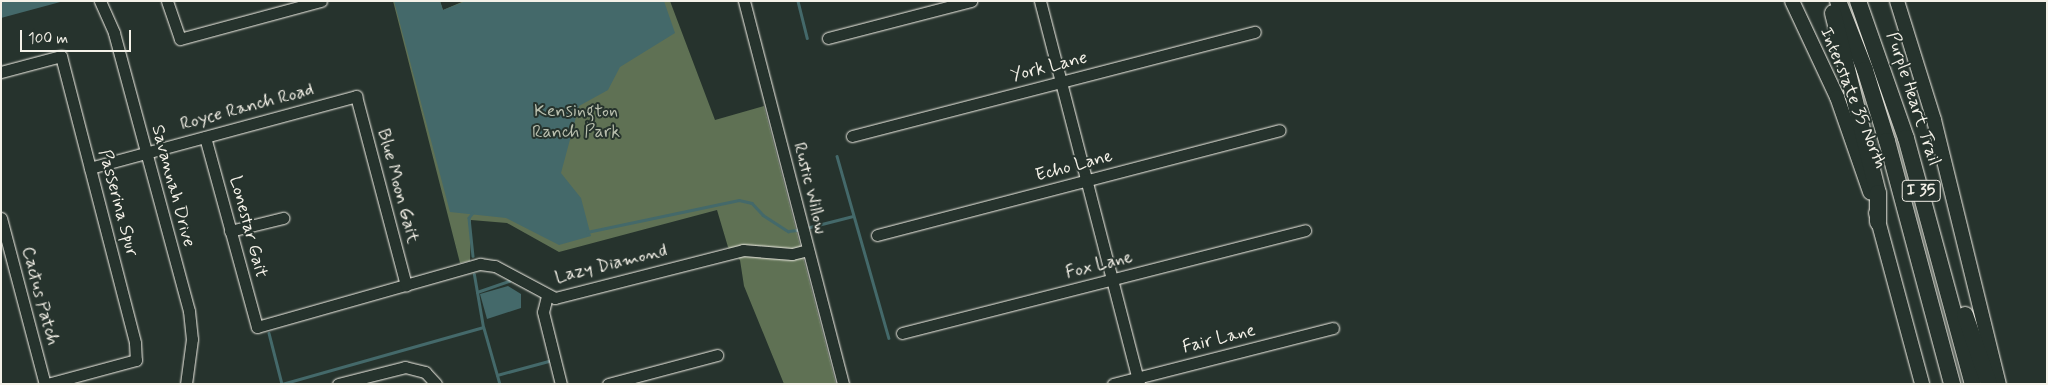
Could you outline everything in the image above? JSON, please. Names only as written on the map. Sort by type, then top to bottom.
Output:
[{"type":"highway","points":[[1830,1],[1878,193],[1878,222]]},
{"type":"highway","name":"Purple Heart Trail","points":[[1838,1],[1865,70],[1887,141],[1952,384]]},
{"type":"highway","name":"Purple Heart Trail","points":[[1858,1],[1894,99],[1931,226],[1973,384]]},
{"type":"highway","points":[[1931,226],[1989,384]]},
{"type":"main road","name":"Interstate 35 North","points":[[1792,1],[1851,134],[1878,222],[1922,384]]},
{"type":"main road","points":[[1897,1],[1934,120],[2000,384]]},
{"type":"street","name":"Savannah Drive","points":[[100,1],[114,33],[189,311],[192,340],[186,384]]},
{"type":"street","points":[[167,1],[180,39],[321,1]]},
{"type":"street","name":"Rustic Willow","points":[[744,1],[843,384]]},
{"type":"street","points":[[828,38],[971,1]]},
{"type":"street","points":[[1040,1],[1138,381]]},
{"type":"street","name":"York Lane","points":[[852,136],[1255,32]]},
{"type":"street","name":"Passerina Spur","points":[[1,72],[61,56],[133,328],[136,360],[46,384]]},
{"type":"street","name":"Royce Ranch Road","points":[[90,168],[356,96]]},
{"type":"street","name":"Blue Moon Gait","points":[[356,96],[406,285]]},
{"type":"street","name":"Echo Lane","points":[[877,235],[1280,130]]},
{"type":"street","name":"Lonestar Gait","points":[[205,137],[257,327]]},
{"type":"street","name":"Cactus Patch","points":[[1,218],[46,384]]},
{"type":"street","points":[[230,231],[284,218]]},
{"type":"street","name":"Fox Lane","points":[[902,334],[1305,230]]},
{"type":"street","name":"Lazy Diamond","points":[[257,327],[480,264],[495,266],[547,296],[566,296],[743,250],[792,254],[808,250]]},
{"type":"street","points":[[547,296],[543,312],[561,384]]},
{"type":"street","name":"Fair Lane","points":[[1113,384],[1138,381],[1333,328]]},
{"type":"street","points":[[608,384],[717,355]]},
{"type":"street","points":[[338,384],[405,367],[426,372],[436,384]]},
{"type":"green space","name":"Kensington Ranch Park","points":[[393,1],[440,1],[443,10],[464,1],[670,1],[715,120],[764,106],[836,384],[784,384],[744,286],[740,260],[728,247],[717,210],[559,252],[507,223],[471,220],[470,261],[460,263]]},
{"type":"water","points":[[1,1],[64,1],[1,18]]},
{"type":"water","points":[[394,1],[440,1],[443,10],[466,1],[664,1],[675,33],[620,67],[608,90],[579,106],[561,173],[581,198],[591,236],[559,245],[506,218],[450,212]]},
{"type":"water","points":[[508,286],[521,294],[521,308],[487,319],[480,294]]},
{"type":"waterway","points":[[798,1],[807,38]]},
{"type":"waterway","points":[[837,156],[889,338]]},
{"type":"waterway","points":[[587,232],[739,200],[752,203],[763,215],[788,231],[797,230]]},
{"type":"waterway","points":[[473,213],[469,218],[473,256]]},
{"type":"waterway","points":[[810,227],[853,216]]},
{"type":"waterway","points":[[282,384],[483,327],[474,275]]},
{"type":"waterway","points":[[477,292],[509,281]]},
{"type":"waterway","points":[[484,328],[500,384]]},
{"type":"waterway","points":[[269,333],[282,384]]},
{"type":"waterway","points":[[497,375],[549,361]]}]
